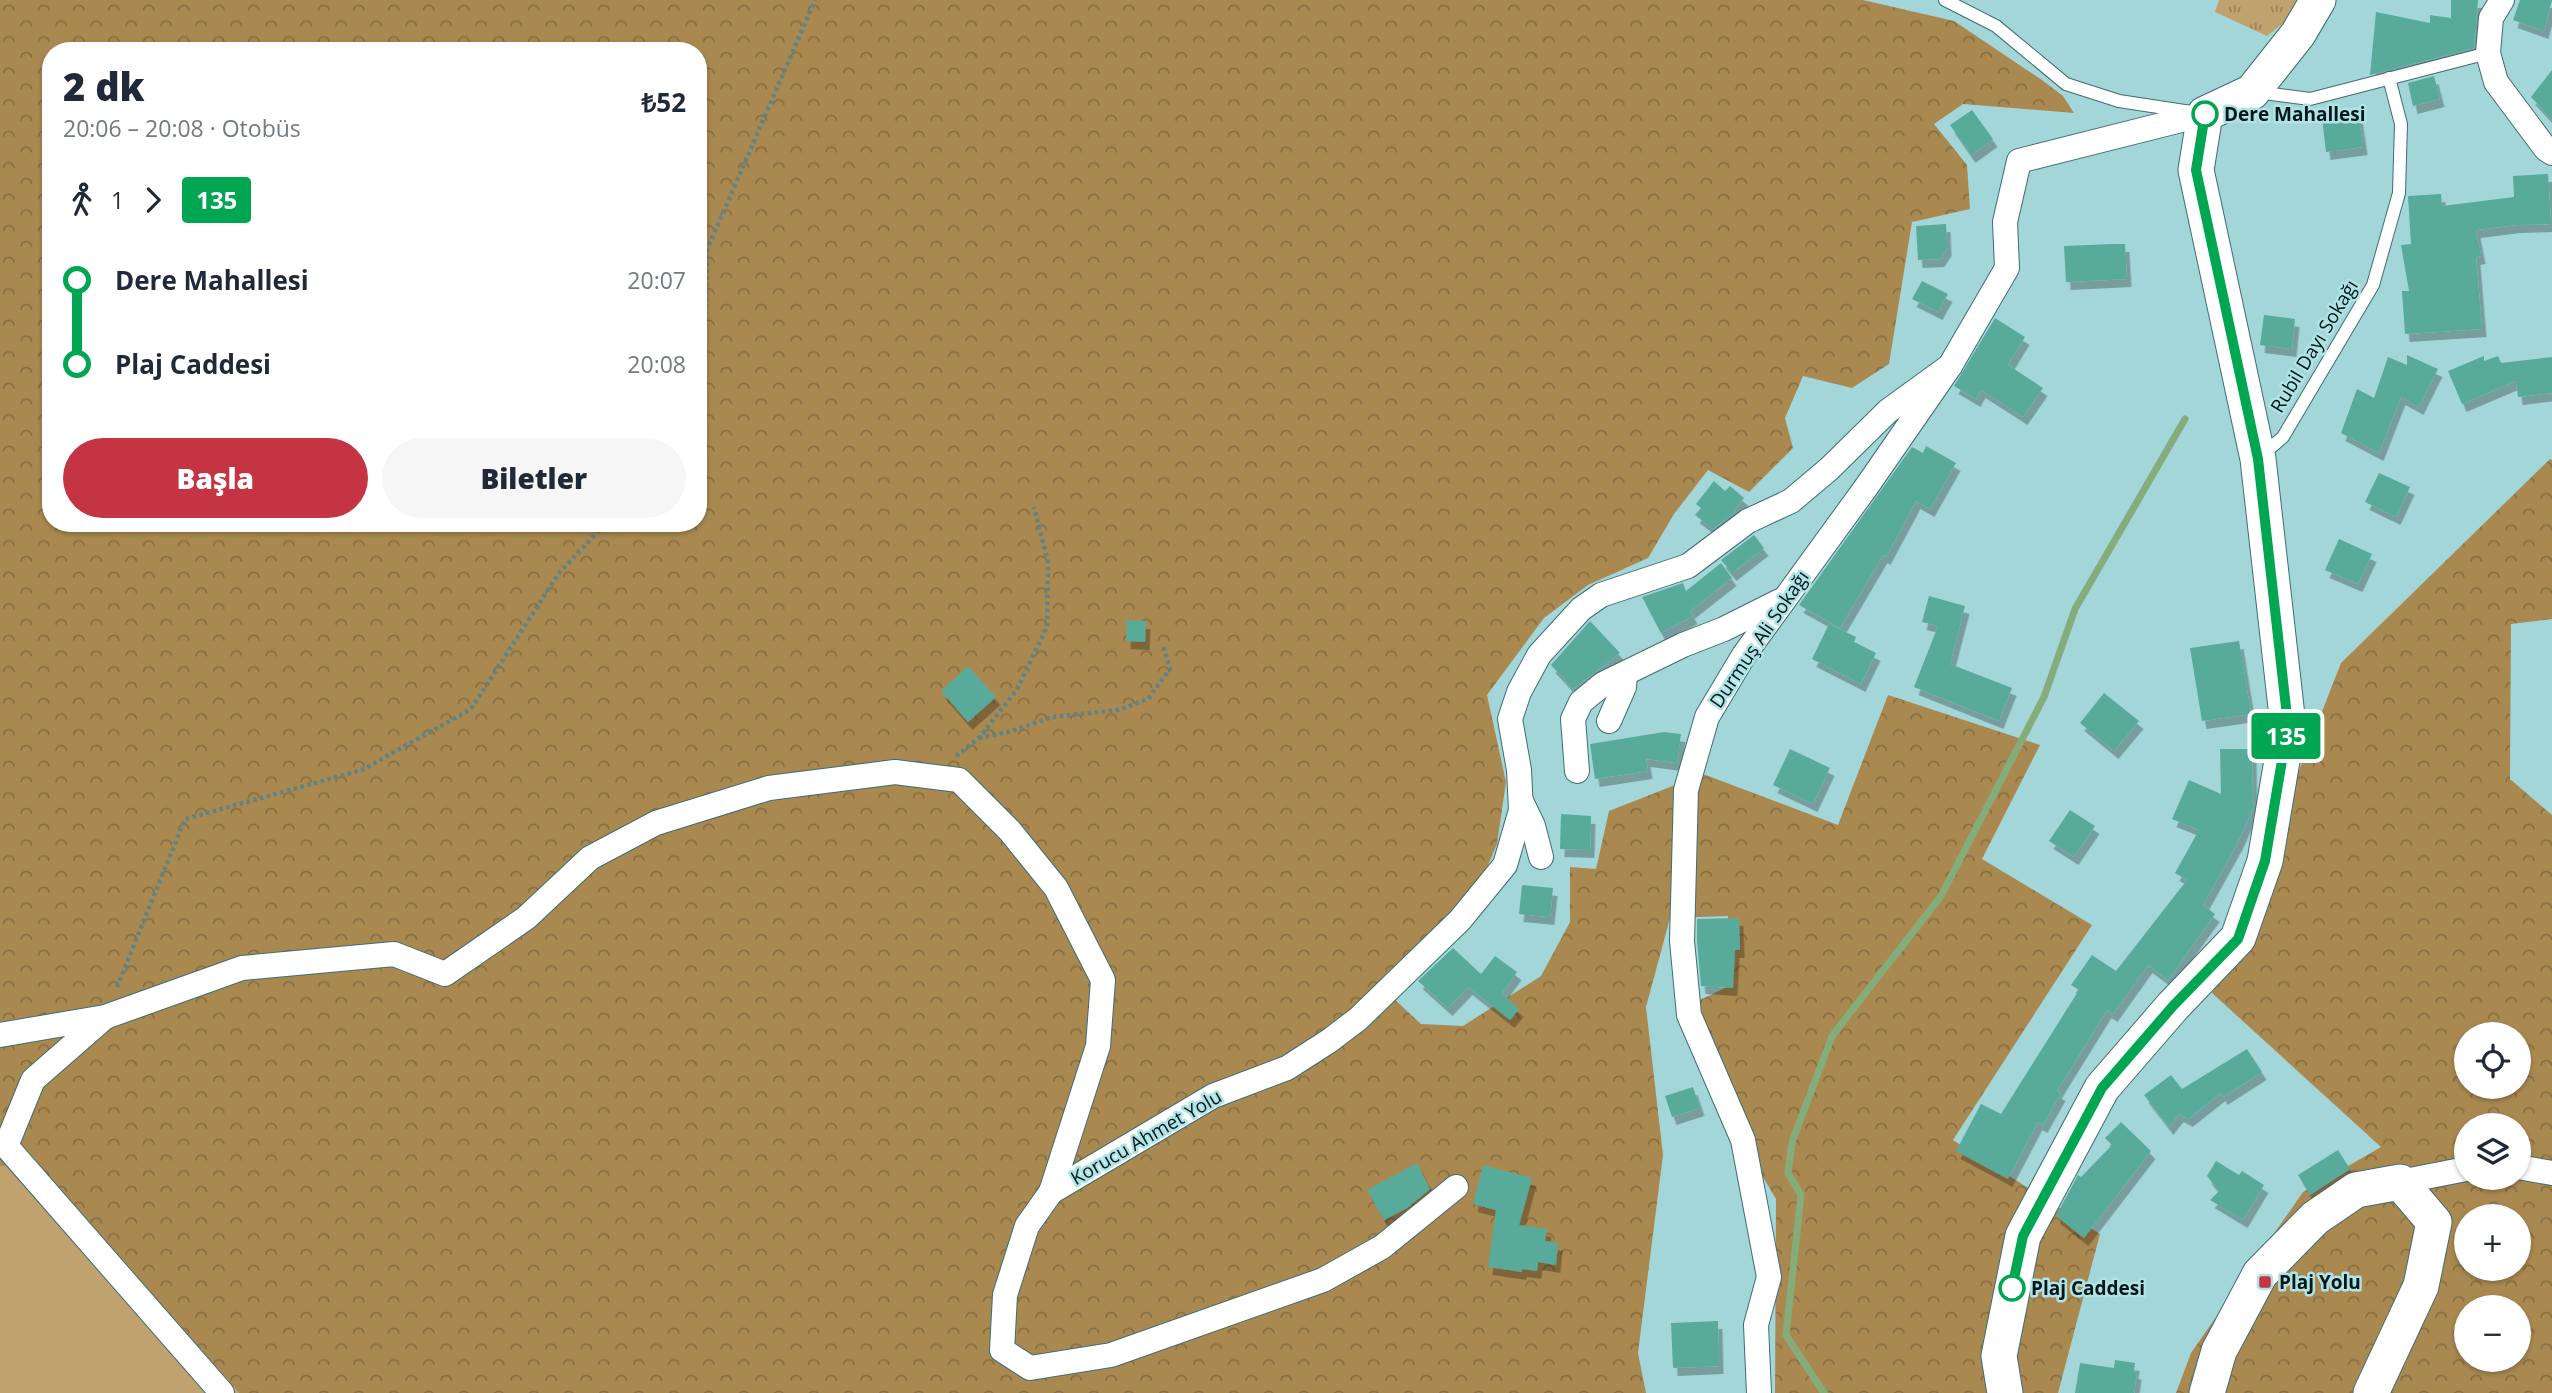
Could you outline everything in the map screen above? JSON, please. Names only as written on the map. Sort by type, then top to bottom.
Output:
[{"type":"street","points":[[2005,1393],[1999,1356],[2023,1236],[2102,1088],[2173,1006],[2238,939],[2265,861],[2288,725],[2258,459],[2196,170],[2205,114],[2252,92],[2298,34],[2318,0]]},
{"type":"street","points":[[2502,0],[2491,18],[2488,53],[2496,82],[2546,149],[2552,153]]},
{"type":"street","name":"Durmuş Ali Sokağı","points":[[1759,1393],[1756,1325],[1769,1277],[1743,1140],[1689,1015],[1682,941],[1686,790],[1707,717],[1744,655],[1950,366],[2007,268],[2005,222],[2019,161],[2205,114]]},
{"type":"street","name":"Korucu Ahmet Yolu","points":[[1051,1192],[1213,1096],[1287,1068],[1357,1019],[1460,920],[1506,864],[1521,810],[1519,770],[1510,719],[1519,692],[1539,655],[1581,608],[1601,595],[1688,566],[1748,521],[1791,501],[1829,469],[1888,411],[1950,366]]},
{"type":"street","points":[[1577,771],[1573,719],[1581,702],[1603,684],[1784,600]]},
{"type":"street","points":[[1609,721],[1625,687],[1625,674]]},
{"type":"street","name":"Korucu Ahmet Yolu","points":[[0,1035],[105,1017],[242,968],[394,954],[445,974],[526,918],[590,858],[656,823],[769,788],[895,772],[959,780],[1010,831],[1056,888],[1102,980],[1098,1046],[1051,1192]]},
{"type":"street","points":[[1521,802],[1533,826],[1541,857]]},
{"type":"street","points":[[105,1017],[33,1080],[6,1146],[222,1393]]},
{"type":"street","points":[[2531,1169],[2552,1173]]},
{"type":"street","points":[[2207,1393],[2219,1351],[2260,1273],[2315,1218],[2356,1190],[2454,1171]]},
{"type":"street","points":[[2371,1393],[2421,1286],[2434,1222],[2400,1182]]},
{"type":"street","points":[[1051,1192],[1027,1226],[1005,1295],[1002,1350],[1030,1368],[1111,1355],[1323,1280],[1382,1247],[1456,1186]]},
{"type":"lane","points":[[1945,0],[1996,26],[2066,84],[2119,101],[2205,114]]},
{"type":"lane","points":[[2252,92],[2310,99],[2488,53]]},
{"type":"lane","name":"Rubil Dayı Sokağı","points":[[2258,459],[2283,437],[2373,285],[2399,193],[2402,124],[2389,78]]},
{"type":"path","points":[[707,250],[815,0]]},
{"type":"path","points":[[1034,507],[1048,562],[1047,627],[1016,691],[979,738],[1012,731],[1052,717],[1118,710],[1148,699],[1170,669],[1163,646]]},
{"type":"path","points":[[105,1017],[185,819],[362,771],[471,709],[559,573],[598,532]]},
{"type":"green space","points":[[0,0],[1863,0],[1954,21],[2063,96],[2074,113],[1963,104],[1934,124],[1967,165],[1970,209],[1912,222],[1889,364],[1852,388],[1803,376],[1785,418],[1793,448],[1749,492],[1708,470],[1674,514],[1648,558],[1588,585],[1544,618],[1487,695],[1506,782],[1497,844],[1479,886],[1378,984],[1421,1024],[1463,1026],[1541,976],[1570,922],[1570,867],[1596,869],[1609,811],[1703,774],[1838,825],[1888,695],[2040,745],[1982,859],[2092,925],[1953,1140],[2100,1234],[2058,1393],[1775,1393],[1776,1199],[1747,1150],[1698,1001],[1731,985],[1728,916],[1670,918],[1646,1007],[1663,1155],[1638,1353],[1646,1393],[239,1393],[37,1165],[0,1166]]},
{"type":"green space","points":[[2219,0],[2303,0],[2297,12],[2267,36],[2215,12]]},
{"type":"green space","points":[[2550,459],[2552,460],[2552,619],[2511,624],[2510,779],[2552,815],[2552,1393],[2176,1393],[2191,1353],[2303,1192],[2381,1147],[2212,993],[2341,663]]},
{"type":"green space","points":[[37,1165],[239,1393],[0,1393],[0,1166]]},
{"type":"building","points":[[2451,0],[2478,0],[2474,48],[2370,75],[2376,12],[2430,23],[2430,15],[2451,18]]},
{"type":"building","points":[[2520,0],[2552,0],[2544,31],[2513,20]]},
{"type":"building","points":[[2552,70],[2552,120],[2531,97]]},
{"type":"building","points":[[2434,76],[2440,99],[2413,106],[2408,83]]},
{"type":"building","points":[[1972,110],[1993,139],[1971,155],[1950,125]]},
{"type":"building","points":[[2358,113],[2363,147],[2326,152],[2322,118]]},
{"type":"building","points":[[2548,174],[2551,224],[2476,230],[2481,256],[2476,257],[2482,329],[2405,334],[2402,291],[2409,291],[2401,245],[2411,244],[2408,196],[2441,194],[2442,206],[2514,197],[2513,176]]},
{"type":"building","points":[[1946,224],[1947,248],[1940,259],[1918,260],[1916,226]]},
{"type":"building","points":[[2125,244],[2127,279],[2066,282],[2064,246]]},
{"type":"building","points":[[1922,281],[1948,294],[1938,312],[1912,299]]},
{"type":"building","points":[[2264,315],[2295,319],[2292,349],[2260,345]]},
{"type":"building","points":[[1995,318],[2025,337],[2008,365],[2043,388],[2023,417],[1981,390],[1976,399],[1954,386]]},
{"type":"building","points":[[2407,355],[2438,369],[2419,407],[2401,397],[2379,453],[2341,433],[2357,389],[2374,398],[2388,357],[2407,365]]},
{"type":"building","points":[[2484,356],[2484,361],[2498,356],[2501,363],[2552,357],[2552,393],[2518,397],[2516,381],[2462,404],[2448,371]]},
{"type":"building","points":[[1926,446],[1956,463],[1930,509],[1916,501],[1886,557],[1883,555],[1840,628],[1799,605],[1912,447],[1923,453]]},
{"type":"building","points":[[2379,473],[2410,487],[2396,517],[2365,502]]},
{"type":"building","points":[[1714,481],[1725,491],[1730,486],[1744,498],[1735,512],[1713,529],[1695,515],[1701,508],[1696,504]]},
{"type":"building","points":[[1754,535],[1764,548],[1732,573],[1721,560]]},
{"type":"building","points":[[2339,539],[2372,554],[2358,584],[2325,570]]},
{"type":"building","points":[[1721,563],[1732,578],[1690,611],[1693,616],[1661,633],[1642,597],[1683,583],[1686,591]]},
{"type":"building","points":[[1929,596],[1965,606],[1950,664],[2012,688],[1999,721],[1914,687],[1938,626],[1922,622]]},
{"type":"building","points":[[1127,620],[1146,621],[1145,642],[1126,641]]},
{"type":"building","points":[[1590,621],[1620,653],[1573,689],[1551,665]]},
{"type":"building","points":[[1829,624],[1856,637],[1854,642],[1876,653],[1861,684],[1812,659]]},
{"type":"building","points":[[2239,641],[2251,714],[2202,721],[2190,648]]},
{"type":"building","points":[[968,666],[996,697],[968,722],[941,691]]},
{"type":"building","points":[[2104,693],[2139,721],[2114,751],[2080,723]]},
{"type":"building","points":[[1664,732],[1681,734],[1677,763],[1646,759],[1648,771],[1595,779],[1590,744]]},
{"type":"building","points":[[1790,749],[1830,768],[1813,804],[1773,785]]},
{"type":"building","points":[[2220,749],[2252,749],[2253,808],[2239,840],[2203,905],[2215,914],[2168,980],[2148,965],[2113,1014],[2107,1010],[2057,1091],[2061,1093],[2043,1125],[2038,1122],[2008,1179],[1956,1151],[1981,1104],[2001,1114],[2079,990],[2071,985],[2092,955],[2116,971],[2187,880],[2175,873],[2199,830],[2172,819],[2189,780],[2221,794]]},
{"type":"building","points":[[2070,810],[2095,826],[2074,857],[2049,841]]},
{"type":"building","points":[[1561,814],[1591,816],[1590,850],[1560,849]]},
{"type":"building","points":[[1522,885],[1553,888],[1550,917],[1519,914]]},
{"type":"building","points":[[1739,918],[1740,950],[1735,950],[1733,988],[1701,986],[1697,919]]},
{"type":"building","points":[[1453,948],[1481,974],[1495,956],[1517,972],[1502,993],[1519,1009],[1510,1020],[1468,987],[1448,1008],[1418,981]]},
{"type":"building","points":[[2247,1049],[2262,1072],[2223,1097],[2221,1093],[2188,1119],[2179,1114],[2169,1127],[2144,1095],[2171,1075],[2182,1089]]},
{"type":"building","points":[[1693,1087],[1700,1108],[1672,1117],[1665,1096]]},
{"type":"building","points":[[2121,1122],[2151,1151],[2084,1238],[2056,1216],[2078,1175],[2081,1177],[2112,1145],[2105,1138]]},
{"type":"building","points":[[2338,1150],[2350,1169],[2310,1195],[2298,1175]]},
{"type":"building","points":[[2216,1161],[2239,1175],[2242,1171],[2264,1185],[2243,1220],[2210,1200],[2219,1191],[2207,1176]]},
{"type":"building","points":[[1417,1163],[1430,1189],[1407,1208],[1384,1220],[1367,1190]]},
{"type":"building","points":[[1483,1165],[1532,1178],[1519,1225],[1547,1229],[1545,1241],[1558,1243],[1556,1265],[1538,1262],[1537,1271],[1522,1269],[1522,1272],[1488,1267],[1496,1210],[1473,1204]]},
{"type":"building","points":[[1718,1321],[1719,1366],[1673,1368],[1671,1323]]},
{"type":"building","points":[[2115,1360],[2135,1363],[2134,1371],[2137,1372],[2134,1393],[2075,1393],[2080,1363],[2114,1368]]},
{"type":"waterway","points":[[1824,1393],[1786,1335],[1801,1195],[1788,1173],[1792,1142],[1832,1036],[1941,896],[2044,697],[2075,609],[2185,419]]},
{"type":"bus line","name":"135","points":[[2012,1288],[2023,1236],[2102,1088],[2173,1006],[2238,939],[2265,861],[2288,725],[2258,459],[2196,170],[2205,114]]},
{"type":"place","name":"Dere Mahallesi","points":[[2205,114]]},
{"type":"place","name":"Plaj Yolu","points":[[2265,1282]]},
{"type":"place","name":"Plaj Caddesi","points":[[2012,1288]]}]
